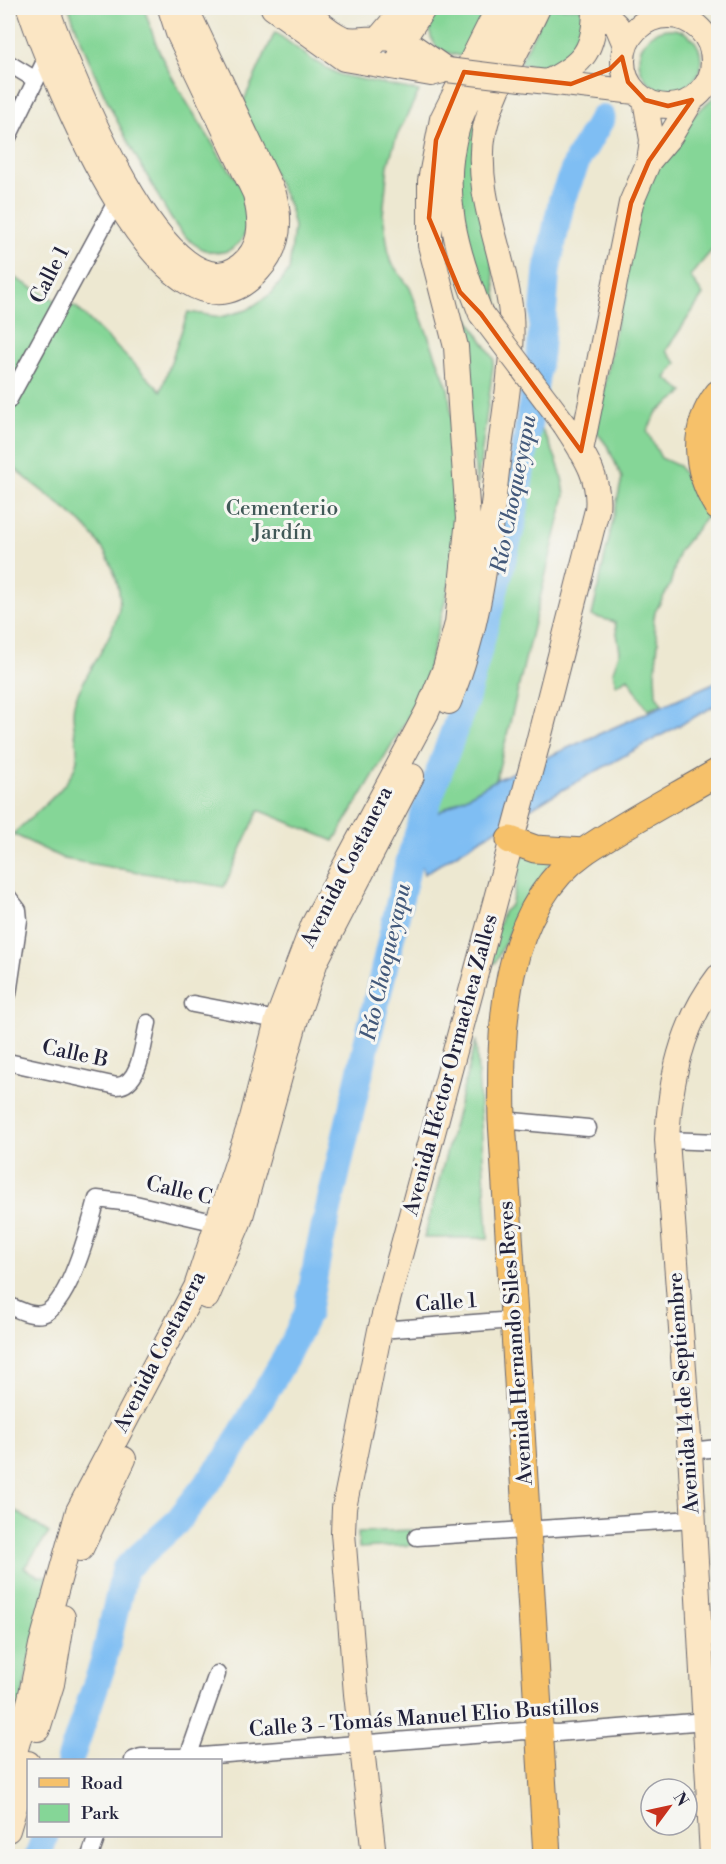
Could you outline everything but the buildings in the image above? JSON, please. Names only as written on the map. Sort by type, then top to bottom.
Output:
[{"type":"main road","points":[[29,8],[48,64],[123,198],[180,279],[207,290],[232,289],[254,250],[260,227],[255,194],[245,152],[186,8]]},
{"type":"main road","points":[[47,8],[48,64]]},
{"type":"main road","points":[[170,8],[178,33],[245,152]]},
{"type":"main road","points":[[273,8],[323,35],[343,38],[387,53],[431,74],[447,70],[545,83],[571,84],[640,96],[668,106],[704,90]]},
{"type":"main road","points":[[301,8],[323,35]]},
{"type":"main road","name":"Avenida Costanera","points":[[8,1777],[78,1511],[196,1287],[252,1118],[277,1020],[313,925],[427,712],[445,668],[457,623],[468,519],[456,347],[430,244],[430,181],[442,119],[498,8]]},
{"type":"main road","points":[[481,314],[463,266],[451,216],[451,162],[458,127],[468,102],[519,8]]},
{"type":"main road","name":"Avenida Costanera","points":[[30,1759],[52,1684],[68,1588],[81,1549],[229,1250],[316,961],[438,726],[464,667],[485,566],[507,395],[511,317],[501,254],[483,182],[481,161],[484,132],[492,106],[538,8]]},
{"type":"main road","points":[[582,451],[617,264],[632,203],[649,161],[652,140],[640,96],[623,70],[623,51],[617,26],[597,8]]},
{"type":"main road","points":[[545,83],[577,65],[585,55],[593,38],[597,8]]},
{"type":"main road","points":[[387,53],[408,36],[414,12]]},
{"type":"main road","points":[[414,12],[419,42],[426,54],[447,70]]},
{"type":"main road","points":[[649,161],[671,135],[710,79],[712,52],[699,28],[676,14]]},
{"type":"main road","points":[[571,84],[610,69],[623,51],[631,33],[645,21],[663,15],[676,14],[718,22]]},
{"type":"main road","points":[[387,53],[426,54]]},
{"type":"main road","points":[[429,218],[460,292],[481,314]]},
{"type":"main road","name":"Avenida Héctor Ormachea Zalles","points":[[374,1857],[343,1533],[344,1508],[380,1330],[537,746],[597,510],[596,479],[582,451],[481,314]]},
{"type":"main road","points":[[718,394],[702,424],[699,444],[701,471],[718,507]]},
{"type":"main road","points":[[718,423],[713,441],[718,476]]},
{"type":"main road","name":"Avenida Hernando Siles Reyes","points":[[547,1857],[502,1120],[501,1060],[512,969],[538,904],[562,872],[584,852],[718,772]]},
{"type":"main road","points":[[510,840],[535,849],[584,852]]},
{"type":"main road","name":"Avenida 14 de Septiembre","points":[[712,1857],[712,1721],[693,1519],[667,1140],[670,1094],[684,1037],[718,977]]},
{"type":"main road","name":"Avenida Costanera","points":[[8,1830],[27,1768]]},
{"type":"street","points":[[8,63],[48,64],[8,137]]},
{"type":"street","name":"Calle 1","points":[[8,401],[123,198]]},
{"type":"street","points":[[8,897],[18,910],[19,920],[8,994]]},
{"type":"street","points":[[193,1004],[277,1020]]},
{"type":"street","name":"Calle B","points":[[8,1062],[117,1086],[131,1080],[148,1023]]},
{"type":"street","points":[[502,1120],[588,1128]]},
{"type":"street","points":[[667,1140],[718,1142]]},
{"type":"street","name":"Calle C","points":[[8,1305],[36,1315],[47,1312],[58,1300],[83,1251],[97,1199],[131,1203],[217,1223]]},
{"type":"street","name":"Calle 1","points":[[380,1330],[514,1320]]},
{"type":"street","points":[[690,1451],[718,1448]]},
{"type":"street","points":[[417,1537],[693,1519]]},
{"type":"street","points":[[188,1757],[217,1674]]},
{"type":"street","name":"Calle 3 - Tomás Manuel Elio Bustillos","points":[[137,1759],[141,1757],[188,1757],[363,1742],[557,1733],[712,1721]]},
{"type":"street","points":[[90,1857],[97,1837]]},
{"type":"highlighted area","points":[[622,57],[628,82],[645,100],[668,106],[692,100],[649,161],[631,203],[581,451],[481,314],[460,292],[429,218],[436,140],[464,72],[571,84],[610,69]]},
{"type":"green space","points":[[69,8],[144,8],[157,46],[172,77],[246,197],[249,209],[248,225],[242,239],[233,248],[219,253],[199,247],[181,232],[171,218],[126,139],[105,96]]},
{"type":"green space","points":[[435,8],[489,8],[464,57],[438,50],[431,37],[428,19]]},
{"type":"green space","points":[[547,8],[581,8],[583,18],[580,39],[568,57],[550,67],[539,68],[520,63]]},
{"type":"green space","points":[[664,29],[676,29],[692,38],[699,48],[701,60],[699,72],[692,82],[676,91],[664,91],[653,86],[644,77],[639,66],[639,54],[644,43],[653,34]]},
{"type":"green space","name":"Cementerio Jardín","points":[[275,32],[314,61],[340,75],[419,91],[396,138],[388,165],[383,215],[390,261],[410,288],[448,388],[460,480],[457,553],[422,694],[334,841],[259,810],[224,887],[64,859],[13,834],[60,789],[74,769],[77,752],[73,707],[112,630],[118,613],[120,597],[115,575],[107,556],[96,540],[69,512],[8,462],[8,274],[60,303],[76,307],[161,391],[188,312],[221,317],[247,310],[272,293],[289,271],[294,227],[289,205],[241,107]]},
{"type":"green space","points":[[501,57],[485,104],[487,228],[499,315],[476,271],[468,247],[460,198],[460,174],[463,149],[473,116]]},
{"type":"green space","points":[[718,93],[718,171],[710,178],[718,192],[718,243],[690,276],[703,295],[666,351],[677,363],[666,378],[684,392],[657,412],[647,431],[661,458],[679,466],[709,514],[679,551],[670,585],[655,612],[653,623],[658,642],[656,695],[662,704],[648,710],[628,678],[616,685],[613,671],[620,651],[615,622],[592,616],[622,478],[608,447],[596,431],[638,208],[658,165],[689,120]]},
{"type":"green space","points":[[455,298],[494,359],[477,486]]},
{"type":"green space","points":[[531,413],[553,452],[561,472],[565,495],[496,780],[411,828],[463,702],[491,618],[515,516]]},
{"type":"green space","points":[[516,856],[554,857],[522,907],[495,963],[487,961],[503,912],[511,905],[519,874],[514,863]]},
{"type":"green space","points":[[476,1040],[488,1238],[424,1238]]},
{"type":"green space","points":[[8,1506],[49,1533],[24,1568],[39,1576],[48,1576],[8,1762]]},
{"type":"green space","points":[[412,1530],[413,1545],[359,1548],[358,1532]]},
{"type":"water","points":[[718,681],[718,704],[546,799],[424,874],[411,828],[496,780]]},
{"type":"waterway","name":"Río Choqueyapu","points":[[70,1759],[102,1667],[125,1569],[176,1523],[227,1458],[286,1357],[307,1314],[319,1250],[408,865],[425,810],[466,698],[513,522],[540,353],[547,270],[562,199],[578,159],[602,118]]},
{"type":"waterway","name":"Río Choqueyapu","points":[[38,1856],[45,1837]]}]
